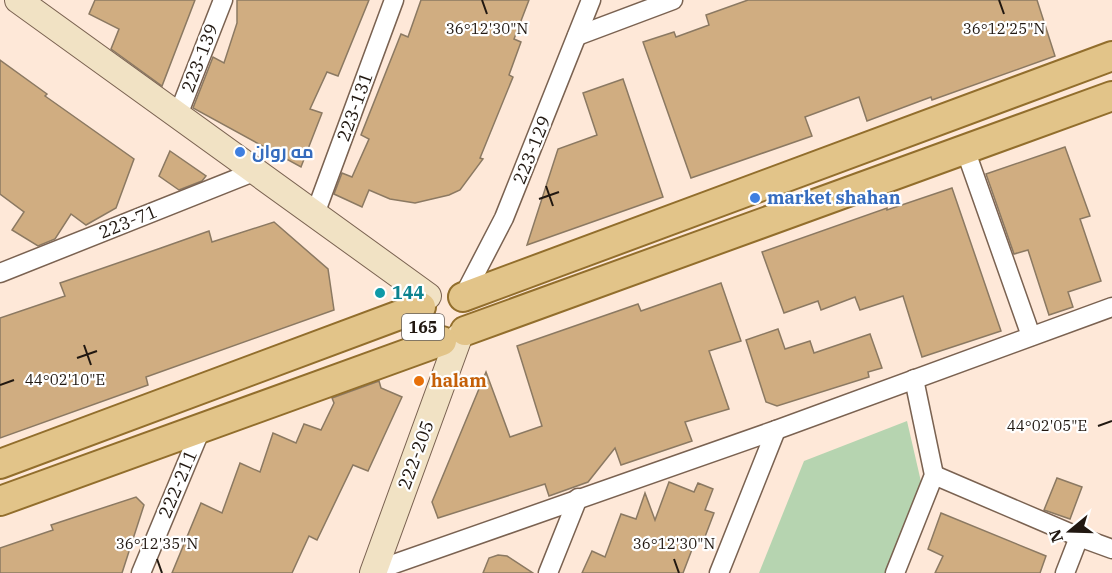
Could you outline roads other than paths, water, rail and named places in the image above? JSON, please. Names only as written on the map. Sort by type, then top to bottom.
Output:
[{"type":"main road","points":[[463,297],[1112,56]]},
{"type":"main road","points":[[0,501],[1112,96]]},
{"type":"main road","name":"165","points":[[442,289],[457,292],[463,297],[470,310],[469,325],[456,336],[428,335],[420,322],[424,301],[442,289]]},
{"type":"main road","points":[[0,465],[424,301]]},
{"type":"street","points":[[18,0],[315,214],[424,301]]},
{"type":"street","name":"223-139","points":[[178,115],[223,0]]},
{"type":"street","name":"223-131","points":[[315,214],[394,0]]},
{"type":"street","name":"223-129","points":[[463,297],[504,218],[591,0]]},
{"type":"street","points":[[577,36],[673,0]]},
{"type":"street","points":[[965,149],[1031,336]]},
{"type":"street","name":"223-71","points":[[8,270],[256,171]]},
{"type":"street","points":[[0,255],[8,270]]},
{"type":"street","points":[[373,572],[776,430],[1112,307]]},
{"type":"street","name":"222-205","points":[[373,572],[456,336]]},
{"type":"street","points":[[895,573],[934,475],[914,379]]},
{"type":"street","name":"222-211","points":[[141,573],[201,429]]},
{"type":"street","points":[[719,573],[776,430]]},
{"type":"street","points":[[934,475],[1112,549]]},
{"type":"street","points":[[548,573],[578,498]]},
{"type":"street","points":[[1065,573],[1079,537]]},
{"type":"place","name":"مه روان","points":[[240,152]]},
{"type":"place","name":"market shahan","points":[[755,198]]},
{"type":"place","name":"144","points":[[380,293]]},
{"type":"place","name":"halam","points":[[419,381]]}]
